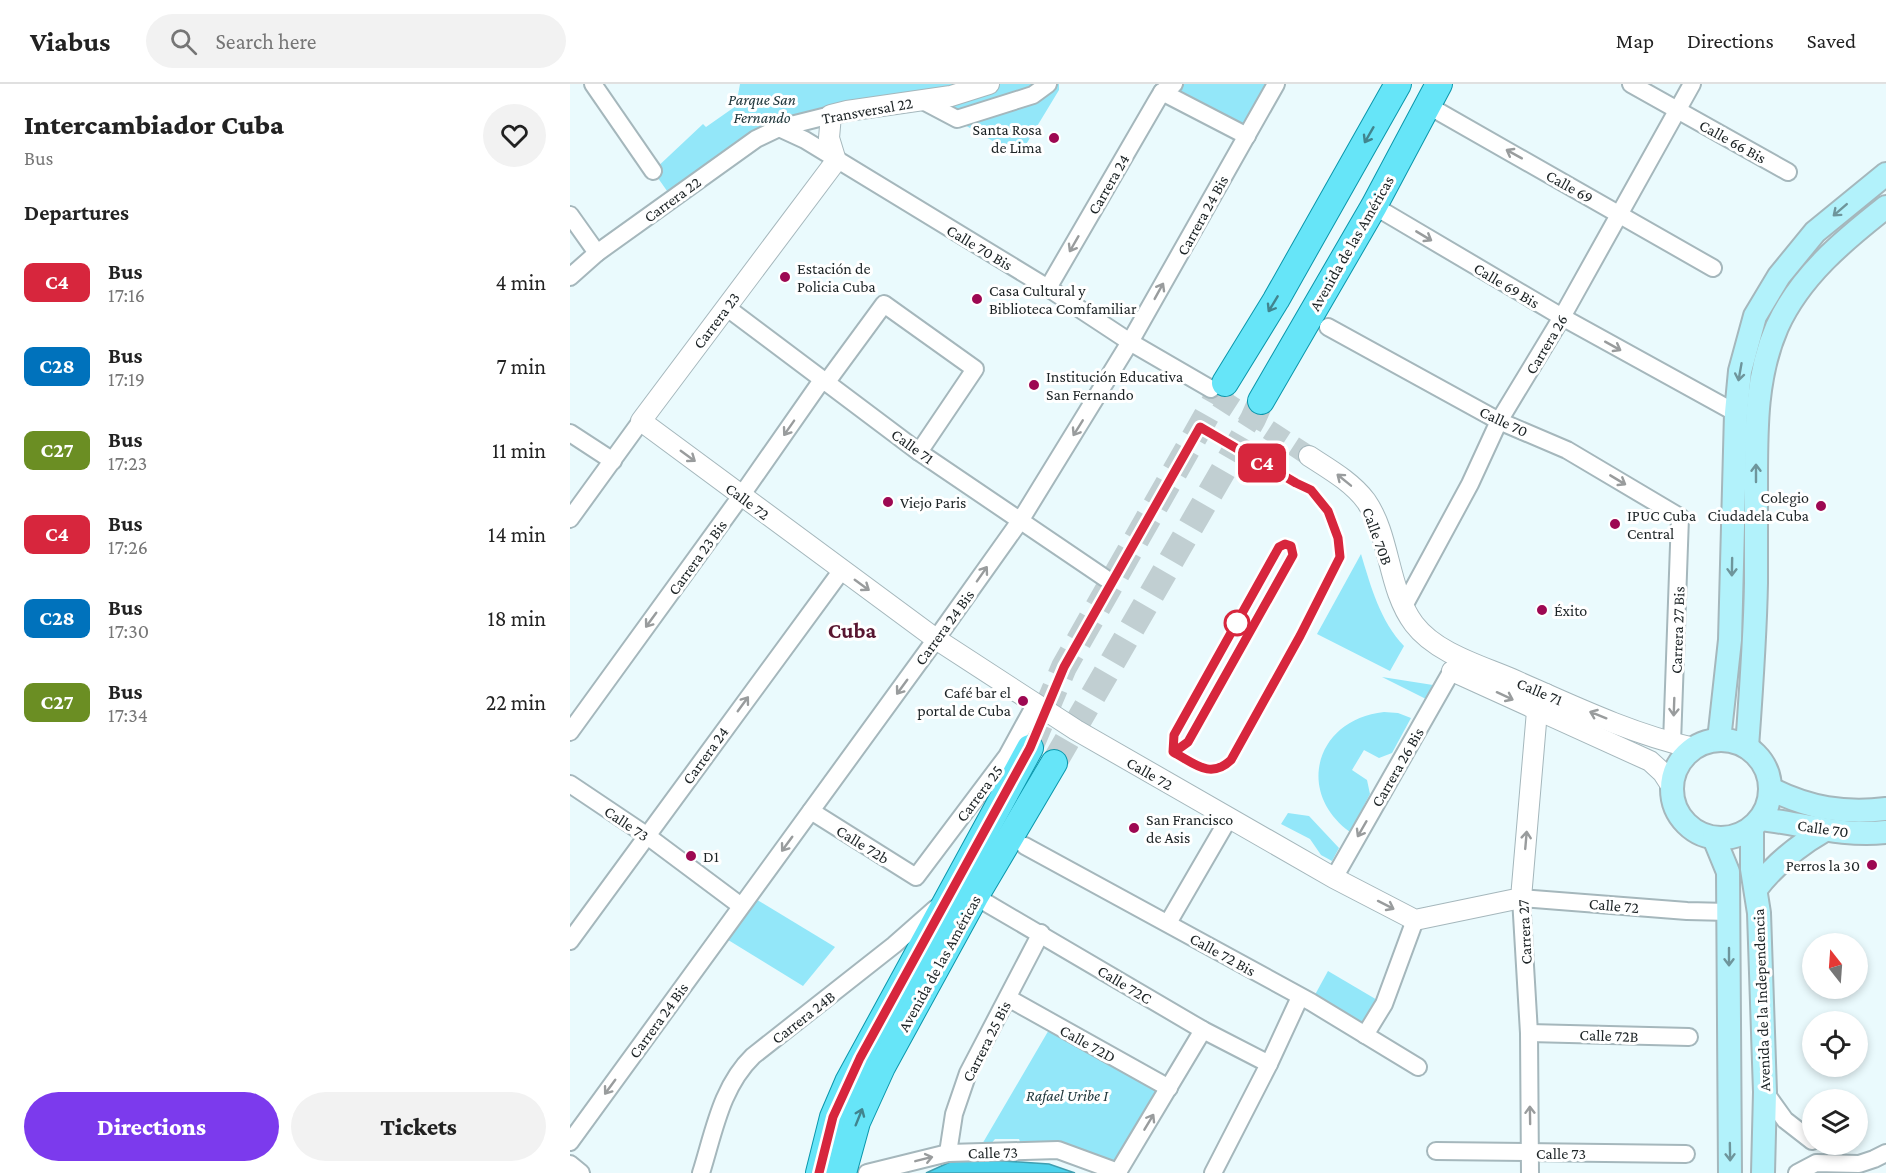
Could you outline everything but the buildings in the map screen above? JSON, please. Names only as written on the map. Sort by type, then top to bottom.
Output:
[{"type":"main road","points":[[1218,386],[1276,300],[1398,84]]},
{"type":"main road","name":"Avenida de las Américas","points":[[1261,401],[1374,206],[1433,95]]},
{"type":"main road","points":[[1719,740],[1730,640],[1736,413],[1740,371],[1755,316],[1779,276],[1815,232],[1886,174]]},
{"type":"main road","points":[[1747,747],[1755,636],[1756,416],[1761,378],[1777,327],[1814,270],[1854,231],[1886,207]]},
{"type":"main road","points":[[1719,740],[1734,741],[1747,747],[1757,754],[1769,776],[1771,789],[1768,804],[1757,823],[1739,835],[1714,838],[1702,835],[1683,820],[1676,810],[1672,787],[1675,772],[1683,758],[1695,748],[1719,740]]},
{"type":"main road","name":"Avenida de las Américas","points":[[819,1173],[833,1117],[848,1082],[1030,748]]},
{"type":"main road","name":"Avenida de las Américas","points":[[843,1173],[857,1122],[882,1067],[975,897],[1054,763]]},
{"type":"main road","name":"Calle 70","points":[[1771,789],[1787,797],[1827,810],[1886,809]]},
{"type":"main road","name":"Calle 70","points":[[1757,823],[1868,834],[1886,832]]},
{"type":"main road","name":"Avenida de la Independencia","points":[[1757,823],[1752,869],[1759,913],[1765,1092],[1763,1173]]},
{"type":"main road","points":[[1756,889],[1784,857],[1800,844],[1825,830]]},
{"type":"main road","name":"Avenida de la Independencia","points":[[1714,838],[1728,872],[1730,1173]]},
{"type":"street","points":[[593,84],[653,171]]},
{"type":"street","name":"Transversal 22","points":[[779,128],[847,111],[951,96],[989,84]]},
{"type":"street","points":[[921,100],[957,119],[1033,95],[1048,84]]},
{"type":"street","name":"Carrera 24 Bis","points":[[570,1142],[1020,520],[1130,342],[1276,84]]},
{"type":"street","name":"Calle 66 Bis","points":[[1631,84],[1788,172]]},
{"type":"street","name":"Carrera 26","points":[[1404,606],[1470,484],[1499,421],[1562,317],[1692,84]]},
{"type":"street","points":[[1168,88],[1247,136]]},
{"type":"street","name":"Carrera 24","points":[[1048,288],[1168,88]]},
{"type":"street","name":"Calle 69","points":[[1433,95],[1620,214],[1713,268]]},
{"type":"street","points":[[831,115],[830,138],[836,161]]},
{"type":"street","name":"Calle 70 Bis","points":[[779,128],[805,140],[836,161],[1048,288],[1130,342],[1218,386]]},
{"type":"street","name":"Carrera 22","points":[[570,277],[597,253],[728,158],[756,139],[779,128]]},
{"type":"street","name":"Carrera 23","points":[[570,519],[836,161]]},
{"type":"street","name":"Calle 69 Bis","points":[[1374,206],[1562,317],[1736,413]]},
{"type":"street","points":[[570,215],[597,253]]},
{"type":"street","name":"Carrera 23 Bis","points":[[570,732],[824,381],[884,304],[975,369],[919,452]]},
{"type":"street","name":"Calle 71","points":[[726,307],[919,452],[1105,578]]},
{"type":"street","name":"Calle 70","points":[[1328,327],[1499,421],[1567,450],[1680,517]]},
{"type":"street","name":"Calle 72","points":[[641,422],[936,639],[1076,730],[1334,878],[1415,920],[1521,898],[1687,911],[1729,912]]},
{"type":"street","points":[[570,433],[613,461]]},
{"type":"street","name":"Calle 70B","points":[[1310,456],[1340,477],[1365,501],[1373,515],[1404,606]]},
{"type":"street","name":"Carrera 27 Bis","points":[[1672,743],[1680,517]]},
{"type":"street","name":"Carrera 24","points":[[570,941],[842,570]]},
{"type":"street","name":"Calle 71","points":[[1404,606],[1414,624],[1456,664],[1541,703],[1650,761],[1663,773],[1672,787]]},
{"type":"street","name":"Carrera 26 Bis","points":[[1334,878],[1456,664]]},
{"type":"street","name":"Carrera 25","points":[[916,877],[1007,756],[1036,703]]},
{"type":"street","name":"Calle 71","points":[[1541,703],[1695,748]]},
{"type":"street","name":"Carrera 27","points":[[1530,1173],[1529,1033],[1521,898],[1541,703]]},
{"type":"street","name":"Calle 73","points":[[570,784],[646,836],[741,906]]},
{"type":"street","name":"Calle 72b","points":[[811,811],[916,877]]},
{"type":"street","points":[[1168,923],[1229,818]]},
{"type":"street","name":"Calle 72 Bis","points":[[1025,846],[1300,997],[1418,1067]]},
{"type":"street","name":"Carrera 24B","points":[[701,1173],[726,1093],[741,1068],[753,1056],[903,938],[951,892]]},
{"type":"street","name":"Calle 72C","points":[[983,901],[1203,1030],[1269,1064]]},
{"type":"street","points":[[1365,1035],[1384,1004],[1415,920]]},
{"type":"street","name":"Carrera 25 Bis","points":[[948,1153],[954,1114],[968,1073],[1041,933]]},
{"type":"street","points":[[1213,1173],[1269,1064],[1300,997]]},
{"type":"street","name":"Calle 72D","points":[[1008,998],[1169,1088]]},
{"type":"street","points":[[1118,1172],[1203,1030]]},
{"type":"street","name":"Calle 72B","points":[[1529,1033],[1689,1037]]},
{"type":"street","points":[[1765,1092],[1785,1120],[1802,1133]]},
{"type":"street","name":"Calle 73","points":[[867,1173],[948,1153],[1058,1150],[1118,1172]]},
{"type":"street","name":"Calle 73","points":[[1436,1151],[1686,1154]]},
{"type":"street","points":[[1797,1173],[1816,1162],[1833,1162],[1849,1169],[1886,1153]]},
{"type":"street","points":[[1831,1155],[1849,1169]]},
{"type":"street","points":[[570,1164],[581,1173]]},
{"type":"green space","name":"Parque San Fernando","points":[[740,84],[1059,84],[1059,90],[1019,156],[921,100],[779,128],[672,198],[653,171],[703,124],[706,127],[736,106]]},
{"type":"green space","points":[[1174,84],[1276,84],[1247,136],[1162,92]]},
{"type":"green space","points":[[1361,554],[1382,615],[1404,646],[1390,671],[1317,634]]},
{"type":"green space","points":[[1382,677],[1433,685],[1426,699]]},
{"type":"green space","points":[[1384,712],[1398,713],[1411,718],[1392,753],[1379,758],[1364,750],[1352,770],[1367,780],[1370,794],[1350,832],[1333,815],[1322,797],[1318,778],[1321,759],[1329,742],[1343,728],[1361,717]]},
{"type":"green space","points":[[1288,813],[1309,816],[1339,848],[1332,861],[1321,855],[1310,839],[1281,824]]},
{"type":"green space","points":[[749,895],[835,947],[803,986],[720,935]]},
{"type":"green space","points":[[1328,971],[1384,1004],[1365,1035],[1311,1002]]},
{"type":"green space","name":"Rafael Uribe I","points":[[1050,1028],[1160,1090],[1119,1160],[1110,1163],[1021,1144],[1019,1139],[995,1139],[990,1145],[981,1146]]},
{"type":"shaded area","points":[[976,1159],[1049,1164],[1075,1173],[926,1173],[950,1162]]},
{"type":"tunnel","points":[[1030,748],[1064,667],[1225,383]]},
{"type":"tunnel","points":[[1218,397],[1309,456]]},
{"type":"tunnel","points":[[1054,763],[1253,419],[1261,401]]},
{"type":"bus line","name":"C4","points":[[819,1173],[833,1117],[860,1058],[1030,748],[1064,667],[1200,427],[1311,490],[1321,500],[1334,524],[1340,557],[1300,636],[1231,760],[1217,770],[1209,771],[1173,752],[1174,735],[1279,547],[1288,544],[1293,548],[1293,555],[1188,742],[1177,750]]},
{"type":"place","name":"Santa Rosa de Lima","points":[[1054,138]]},
{"type":"place","name":"Estación de Policia Cuba","points":[[785,277]]},
{"type":"place","name":"Casa Cultural y Biblioteca Comfamiliar","points":[[977,299]]},
{"type":"place","name":"Institución Educativa San Fernando","points":[[1034,385]]},
{"type":"place","name":"Viejo Paris","points":[[888,502]]},
{"type":"place","name":"Colegio Ciudadela Cuba","points":[[1821,506]]},
{"type":"place","name":"IPUC Cuba Central","points":[[1615,524]]},
{"type":"place","name":"Éxito","points":[[1542,610]]},
{"type":"place","name":"Café bar el portal de Cuba","points":[[1023,701]]},
{"type":"place","name":"San Francisco de Asis","points":[[1134,828]]},
{"type":"place","name":"D1","points":[[691,856]]},
{"type":"place","name":"Perros la 30","points":[[1872,865]]},
{"type":"district","name":"Cuba","points":[[852,630]]}]
